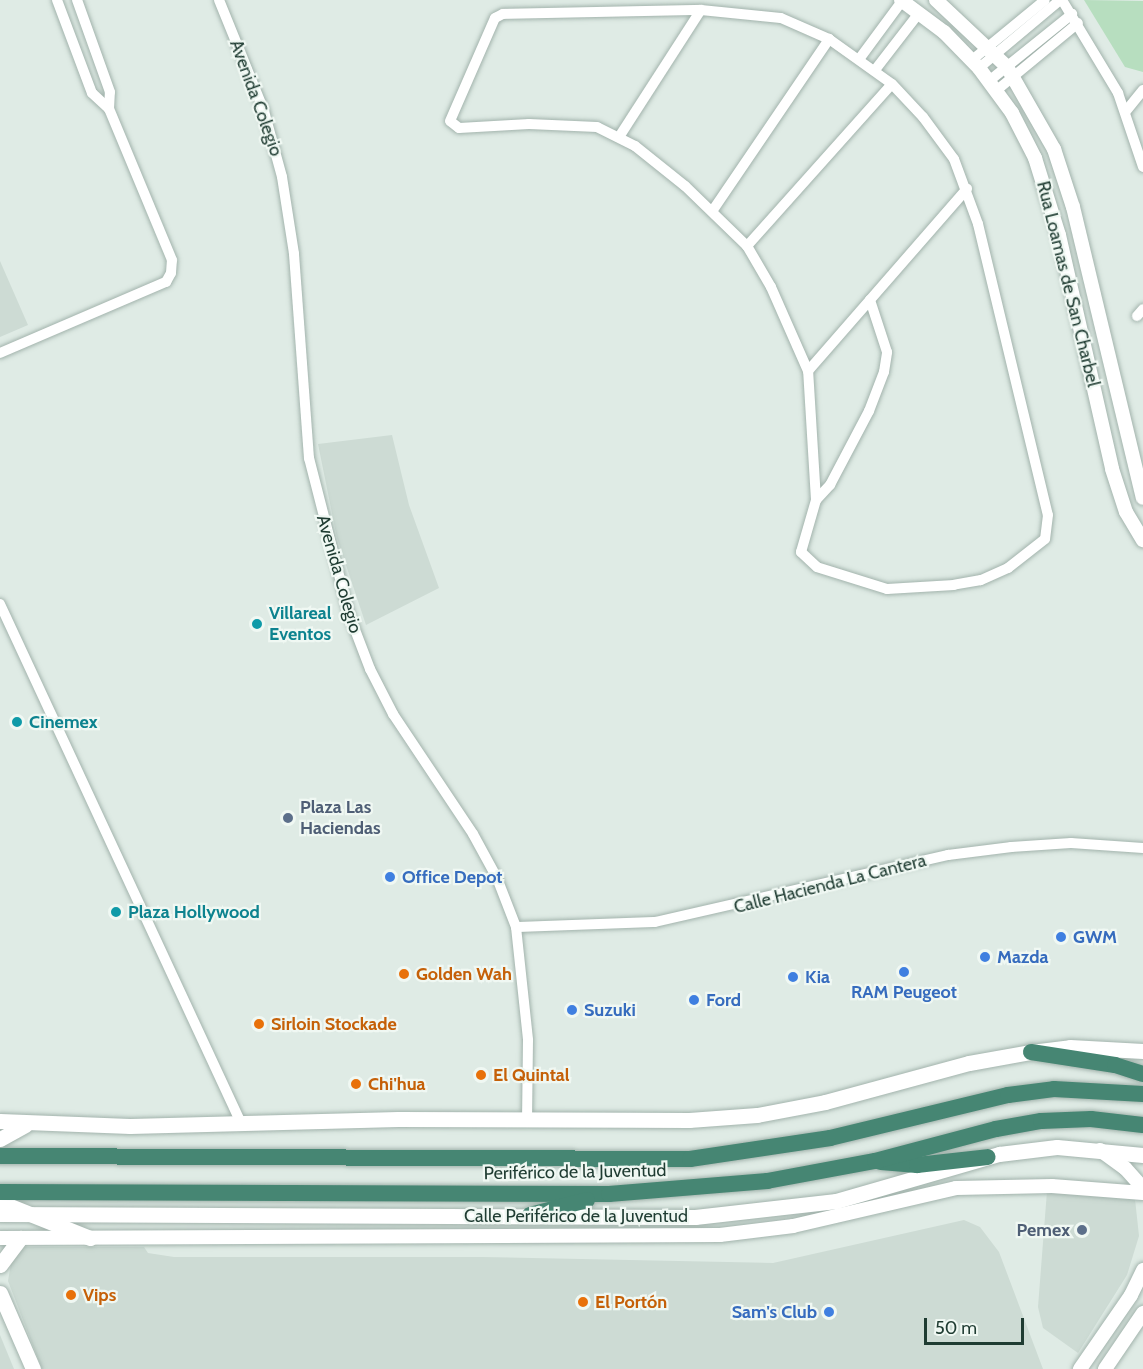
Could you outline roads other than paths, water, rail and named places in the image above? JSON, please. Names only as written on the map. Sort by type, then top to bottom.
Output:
[{"type":"highway","points":[[1031,1052],[1115,1065],[1143,1074]]},
{"type":"highway","name":"Periférico de la Juventud","points":[[0,1156],[690,1159],[830,1138],[1008,1095],[1054,1089],[1143,1094]]},
{"type":"highway","name":"Periférico de la Juventud","points":[[0,1192],[609,1194],[767,1181],[875,1161],[996,1129],[1041,1121],[1091,1119],[1143,1125]]},
{"type":"highway","points":[[875,1161],[917,1165],[988,1157]]},
{"type":"highway","points":[[530,1215],[609,1194]]},
{"type":"main road","points":[[0,1121],[130,1126],[526,1119],[688,1120],[757,1115],[825,1102],[969,1063],[1031,1052],[1070,1047],[1143,1051]]},
{"type":"main road","points":[[0,1138],[33,1122]]},
{"type":"main road","name":"Calle Periférico de la Juventud","points":[[0,1214],[27,1212],[243,1217],[530,1215],[695,1217],[774,1210],[836,1200],[988,1157],[1056,1147],[1098,1149],[1143,1155]]},
{"type":"main road","points":[[0,1202],[90,1238]]},
{"type":"main road","points":[[0,1265],[20,1238]]},
{"type":"main road","points":[[0,1293],[33,1369]]},
{"type":"street","points":[[0,353],[166,282],[171,273],[172,260],[109,110],[92,93],[57,0]]},
{"type":"street","points":[[77,0],[110,92],[109,110]]},
{"type":"street","name":"Avenida Colegio","points":[[219,0],[264,111],[282,177],[295,265],[309,458],[349,614],[389,705],[473,834],[516,927],[525,984],[526,1119]]},
{"type":"street","name":"Rua Loamas de San Charbel","points":[[936,0],[993,51],[1010,72],[1043,125],[1070,198],[1143,498]]},
{"type":"street","points":[[1029,20],[1045,0]]},
{"type":"street","points":[[976,64],[1029,20],[1061,0],[1075,19],[1126,111],[1143,167]]},
{"type":"street","points":[[860,58],[902,1]]},
{"type":"street","name":"Rua Loamas de San Charbel","points":[[902,1],[976,64],[1024,135],[1050,199],[1112,469],[1126,512],[1143,540]]},
{"type":"street","points":[[619,137],[700,10]]},
{"type":"street","points":[[700,10],[781,18],[829,39],[860,58],[892,84],[943,143],[967,189],[1048,515],[1045,539],[1008,568],[981,580],[887,589],[840,577],[817,567],[801,552],[816,500],[808,371],[775,296],[747,246],[713,210],[619,137],[583,124],[459,128],[450,121],[495,18],[503,14],[700,10]]},
{"type":"street","points":[[875,70],[919,14]]},
{"type":"street","points":[[993,86],[1075,19]]},
{"type":"street","points":[[1029,20],[1046,42]]},
{"type":"street","points":[[713,210],[829,39]]},
{"type":"street","points":[[747,246],[892,84]]},
{"type":"street","points":[[1126,111],[1143,90]]},
{"type":"street","points":[[808,371],[967,189]]},
{"type":"street","points":[[816,500],[830,484],[869,411],[884,372],[886,352],[870,300]]},
{"type":"street","points":[[0,604],[242,1123]]},
{"type":"street","name":"Calle Hacienda La Cantera","points":[[516,927],[606,926],[667,921],[948,855],[1011,847],[1071,843],[1143,848]]},
{"type":"street","points":[[1098,1149],[1126,1169],[1143,1177]]},
{"type":"street","points":[[1126,1169],[1143,1188]]},
{"type":"street","points":[[0,1238],[720,1236],[793,1226],[956,1188],[1052,1186],[1143,1193]]},
{"type":"street","points":[[500,1215],[500,1237]]},
{"type":"street","points":[[1080,1369],[1137,1298],[1143,1270]]},
{"type":"street","points":[[1105,1369],[1143,1313]]},
{"type":"place","name":"Villareal Eventos","points":[[257,624]]},
{"type":"place","name":"Cinemex","points":[[17,722]]},
{"type":"place","name":"Plaza Las Haciendas","points":[[288,818]]},
{"type":"place","name":"Office Depot","points":[[390,877]]},
{"type":"place","name":"Plaza Hollywood","points":[[116,912]]},
{"type":"place","name":"GWM","points":[[1061,937]]},
{"type":"place","name":"Mazda","points":[[985,957]]},
{"type":"place","name":"RAM Peugeot","points":[[904,972]]},
{"type":"place","name":"Golden Wah","points":[[404,974]]},
{"type":"place","name":"Kia","points":[[793,977]]},
{"type":"place","name":"Ford","points":[[694,1000]]},
{"type":"place","name":"Suzuki","points":[[572,1010]]},
{"type":"place","name":"Sirloin Stockade","points":[[259,1024]]},
{"type":"place","name":"El Quintal","points":[[481,1075]]},
{"type":"place","name":"Chi'hua","points":[[356,1084]]},
{"type":"place","name":"Pemex","points":[[1082,1230]]},
{"type":"place","name":"Vips","points":[[71,1295]]},
{"type":"place","name":"El Portón","points":[[583,1302]]},
{"type":"place","name":"Sam's Club","points":[[829,1312]]}]
